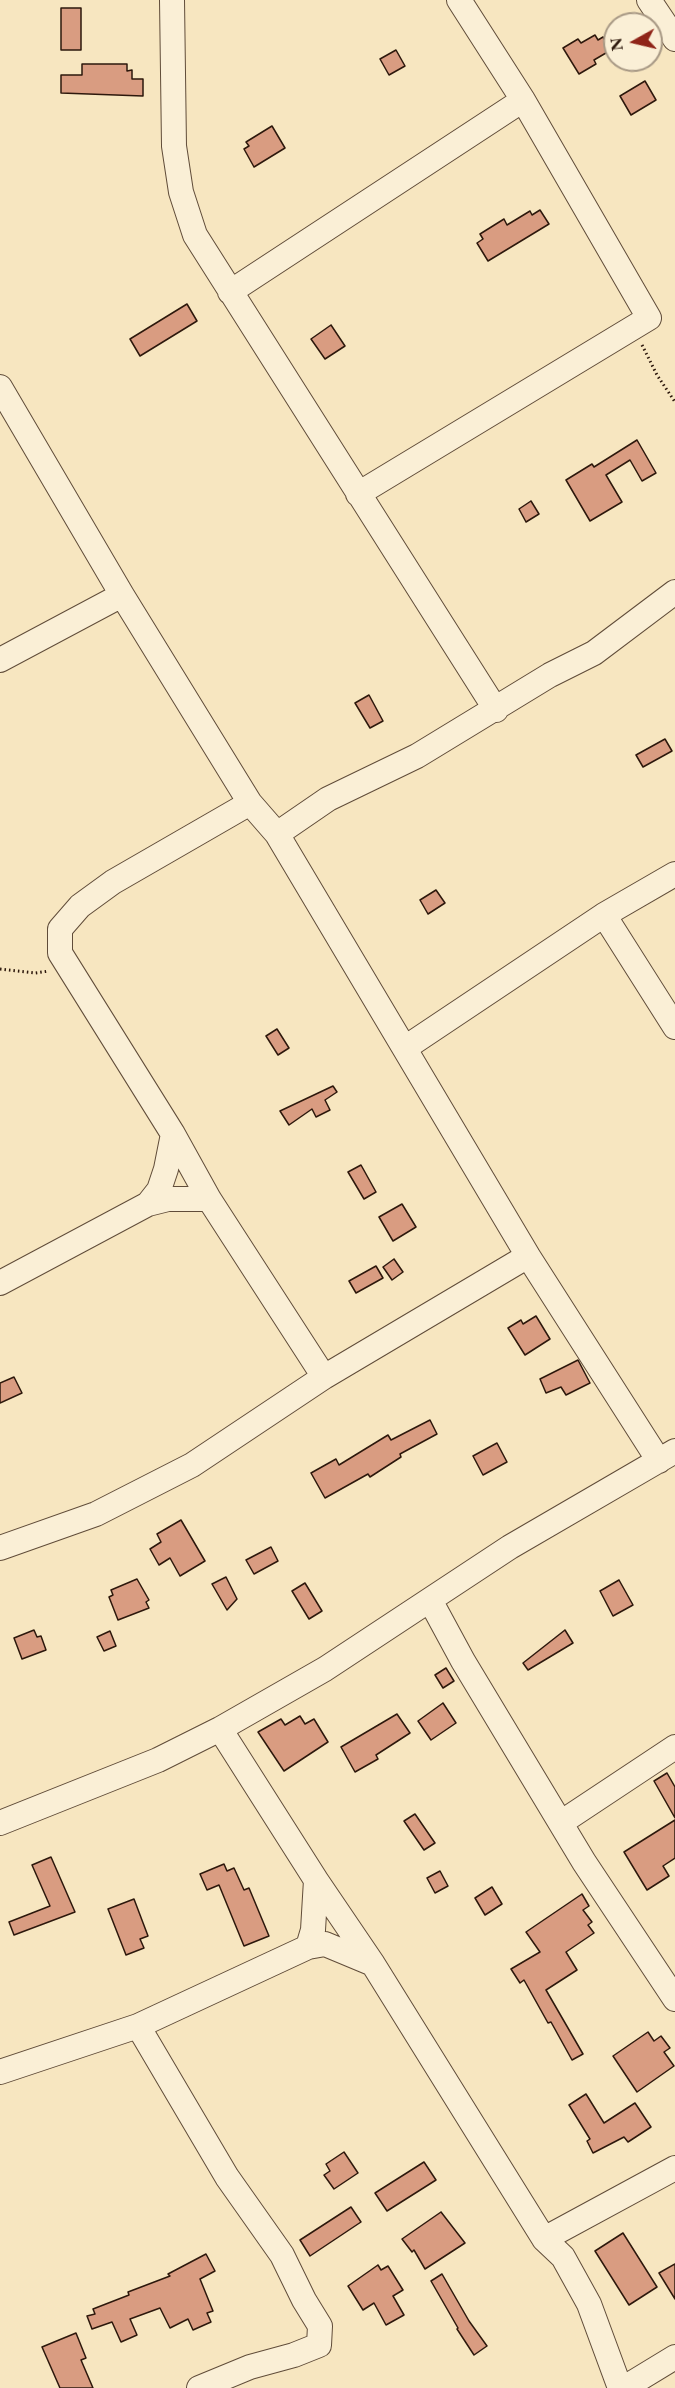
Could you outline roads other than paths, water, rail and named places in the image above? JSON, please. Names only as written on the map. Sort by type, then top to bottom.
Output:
[{"type":"street","points":[[172,0],[174,146],[181,192],[195,235],[496,710]]},
{"type":"street","points":[[358,494],[649,318],[633,286],[523,100],[459,0]]},
{"type":"street","points":[[649,0],[675,39]]},
{"type":"street","points":[[230,292],[523,100]]},
{"type":"street","points":[[0,387],[122,595],[250,804],[277,834],[528,1256],[667,1456],[510,1547],[324,1669],[220,1729],[158,1760],[0,1824]]},
{"type":"street","points":[[277,834],[328,799],[417,756],[496,710],[550,675],[594,653],[675,592]]},
{"type":"street","points":[[0,660],[122,595]]},
{"type":"street","points":[[250,804],[113,882],[81,906],[60,929],[60,953],[210,1199],[324,1377]]},
{"type":"street","points":[[405,1048],[604,915],[675,874]]},
{"type":"street","points":[[604,915],[675,1027]]},
{"type":"street","points":[[148,1204],[159,1190],[166,1169],[172,1134]]},
{"type":"street","points":[[0,1283],[148,1204],[168,1199],[210,1199]]},
{"type":"street","points":[[0,1548],[96,1514],[192,1465],[324,1377],[528,1256]]},
{"type":"street","points":[[430,1599],[463,1661],[584,1862],[675,1999]]},
{"type":"street","points":[[220,1729],[316,1880],[373,1964],[544,2239],[563,2258],[589,2304],[622,2388],[675,2357]]},
{"type":"street","points":[[562,1822],[675,1748]]},
{"type":"street","points":[[308,1947],[315,1911],[316,1880]]},
{"type":"street","points":[[0,2072],[138,2026],[308,1947],[325,1944],[373,1964]]},
{"type":"street","points":[[138,2026],[227,2177],[282,2255],[304,2300],[320,2326],[319,2345],[294,2355],[250,2367],[199,2388]]},
{"type":"street","points":[[544,2239],[675,2168]]}]
